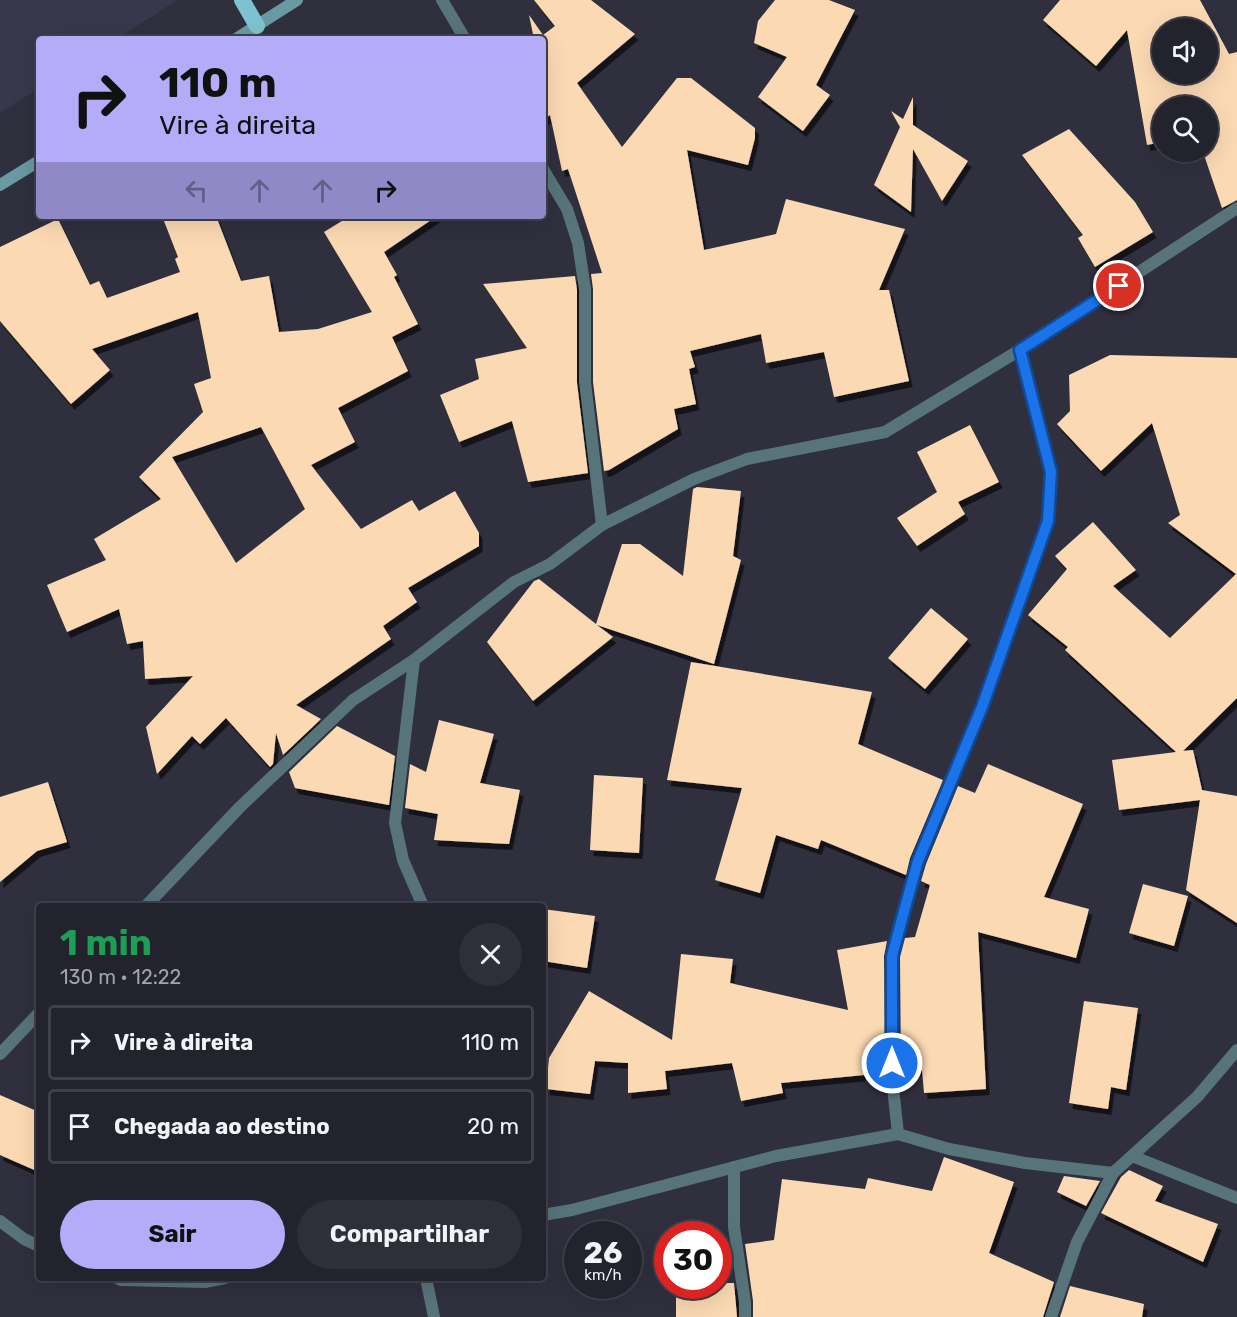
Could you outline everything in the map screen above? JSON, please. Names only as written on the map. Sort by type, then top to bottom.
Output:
[{"type":"highway","points":[[242,0],[257,26]]},
{"type":"main road","points":[[241,36],[297,0]]},
{"type":"main road","points":[[0,185],[36,163]]},
{"type":"street","points":[[442,0],[463,36]]},
{"type":"street","points":[[546,174],[567,209],[578,243],[585,289],[585,382],[602,525]]},
{"type":"street","points":[[149,903],[240,807],[353,700],[414,660],[514,582],[550,564],[602,525],[694,479],[747,459],[885,432],[1020,350],[1237,208]]},
{"type":"street","points":[[898,1134],[892,1087],[892,956],[918,861],[982,707],[1048,521],[1051,472],[1020,350]]},
{"type":"street","points":[[414,660],[395,823],[404,860],[422,903]]},
{"type":"street","points":[[0,1054],[36,1016]]},
{"type":"street","points":[[1051,1317],[1077,1242],[1113,1173],[1197,1097],[1237,1050]]},
{"type":"street","points":[[546,1214],[572,1210],[776,1156],[898,1134],[949,1149],[1025,1163],[1113,1173]]},
{"type":"street","points":[[1132,1156],[1237,1198]]},
{"type":"street","points":[[734,1167],[734,1227],[746,1302],[745,1317]]},
{"type":"street","points":[[0,1221],[24,1239],[36,1244]]},
{"type":"street","points":[[164,1281],[210,1281]]},
{"type":"street","points":[[427,1281],[434,1317]]},
{"type":"shaded area","points":[[0,0],[177,0],[122,36],[36,36],[36,90],[0,113]]},
{"type":"building","points":[[534,0],[591,0],[635,34],[577,83],[622,147],[677,78],[691,78],[755,128],[755,138],[748,165],[687,150],[704,250],[776,234],[786,199],[905,229],[879,290],[889,290],[909,381],[834,397],[824,352],[766,363],[761,334],[690,351],[695,367],[689,369],[696,404],[674,409],[678,429],[604,471],[593,382],[591,274],[602,273],[568,169],[562,171],[550,115],[546,118],[546,36],[533,36],[529,15],[543,35],[555,26]]},
{"type":"building","points":[[775,0],[829,0],[855,10],[816,85],[830,95],[803,131],[758,97],[787,57],[754,43],[758,21]]},
{"type":"building","points":[[1060,0],[1200,0],[1210,18],[1152,18],[1152,84],[1218,84],[1218,34],[1229,54],[1237,52],[1237,200],[1222,208],[1206,162],[1218,162],[1218,96],[1152,96],[1152,144],[1147,145],[1127,30],[1096,66],[1043,20]]},
{"type":"building","points":[[913,97],[913,125],[968,161],[942,201],[913,149],[911,212],[874,185],[900,127],[891,111],[903,119]]},
{"type":"building","points":[[1069,129],[1135,202],[1153,232],[1095,267],[1078,238],[1083,235],[1022,155]]},
{"type":"building","points":[[58,219],[90,285],[99,281],[107,298],[180,272],[175,259],[178,257],[163,219],[217,219],[241,281],[269,276],[279,332],[318,329],[372,312],[324,232],[345,219],[433,219],[384,252],[397,275],[394,277],[418,324],[392,337],[408,371],[338,408],[355,442],[311,465],[361,529],[412,500],[419,511],[455,491],[479,533],[479,546],[408,588],[417,602],[383,626],[391,639],[296,705],[321,719],[283,755],[276,733],[273,764],[270,767],[226,718],[200,744],[192,736],[157,774],[146,727],[193,676],[145,679],[143,641],[127,644],[119,609],[67,632],[47,585],[106,560],[94,539],[161,499],[139,477],[203,412],[194,384],[211,378],[198,312],[92,349],[110,370],[71,404],[0,321],[0,247]],"holes":[[[261,427],[305,509],[236,563],[172,457]]]},
{"type":"building","points":[[575,276],[577,383],[588,473],[528,482],[512,421],[459,442],[440,395],[479,379],[475,359],[527,348],[483,284]]},
{"type":"building","points":[[1110,355],[1237,358],[1237,698],[1183,751],[1193,750],[1202,790],[1237,796],[1237,923],[1186,890],[1200,800],[1119,810],[1112,760],[1176,752],[1065,650],[1068,647],[1028,615],[1067,569],[1055,556],[1093,522],[1136,570],[1113,586],[1170,638],[1236,574],[1168,523],[1180,515],[1152,423],[1101,471],[1057,424],[1070,411],[1069,375]]},
{"type":"building","points":[[970,425],[999,482],[958,502],[965,514],[917,546],[897,518],[937,492],[917,452]]},
{"type":"building","points":[[697,487],[741,491],[733,556],[741,560],[714,664],[597,625],[613,637],[533,701],[487,642],[534,581],[539,579],[596,624],[622,544],[640,544],[683,576],[693,489]]},
{"type":"building","points":[[931,608],[968,639],[925,689],[888,658]]},
{"type":"building","points":[[691,662],[872,692],[858,744],[943,780],[910,858],[906,875],[821,840],[818,849],[776,835],[760,893],[715,880],[742,788],[667,780]]},
{"type":"building","points":[[439,720],[494,734],[480,783],[520,790],[509,844],[434,840],[438,814],[405,808],[410,764],[426,772]]},
{"type":"building","points":[[337,726],[395,756],[389,805],[295,788],[289,772]]},
{"type":"building","points":[[988,764],[1083,804],[1044,897],[1089,909],[1076,958],[978,932],[986,1089],[924,1093],[922,1070],[901,1072],[900,957],[905,938],[915,937],[930,885],[921,881],[958,786],[975,793]]},
{"type":"building","points":[[594,775],[643,778],[639,853],[590,850]]},
{"type":"building","points":[[48,782],[67,842],[37,851],[0,882],[0,797]]},
{"type":"building","points":[[1143,884],[1188,896],[1174,946],[1129,933]]},
{"type":"building","points":[[546,909],[595,916],[587,968],[546,961]]},
{"type":"building","points":[[887,941],[884,956],[885,1073],[781,1083],[783,1093],[741,1101],[732,1063],[665,1071],[667,1089],[628,1093],[628,1063],[595,1061],[590,1094],[546,1089],[549,1058],[589,991],[672,1040],[681,954],[733,959],[730,983],[848,1010],[837,950]]},
{"type":"building","points":[[1084,1001],[1138,1008],[1126,1090],[1111,1087],[1108,1109],[1069,1103]]},
{"type":"building","points":[[0,1095],[36,1111],[36,1171],[0,1155]]},
{"type":"building","points":[[944,1157],[1014,1182],[989,1253],[1054,1282],[1043,1317],[753,1317],[745,1244],[774,1240],[782,1179],[865,1189],[868,1178],[932,1191]]},
{"type":"building","points":[[1129,1170],[1163,1186],[1155,1201],[1218,1224],[1203,1262],[1101,1213],[1121,1177]]},
{"type":"building","points":[[1064,1176],[1100,1181],[1086,1206],[1057,1192]]},
{"type":"building","points":[[732,1283],[734,1283],[737,1317],[676,1317],[676,1299],[732,1299]]},
{"type":"building","points":[[1070,1286],[1144,1304],[1142,1317],[1060,1317]]},
{"type":"route","points":[[892,1063],[892,956],[918,861],[982,707],[1048,521],[1051,472],[1020,350],[1119,286]]}]
